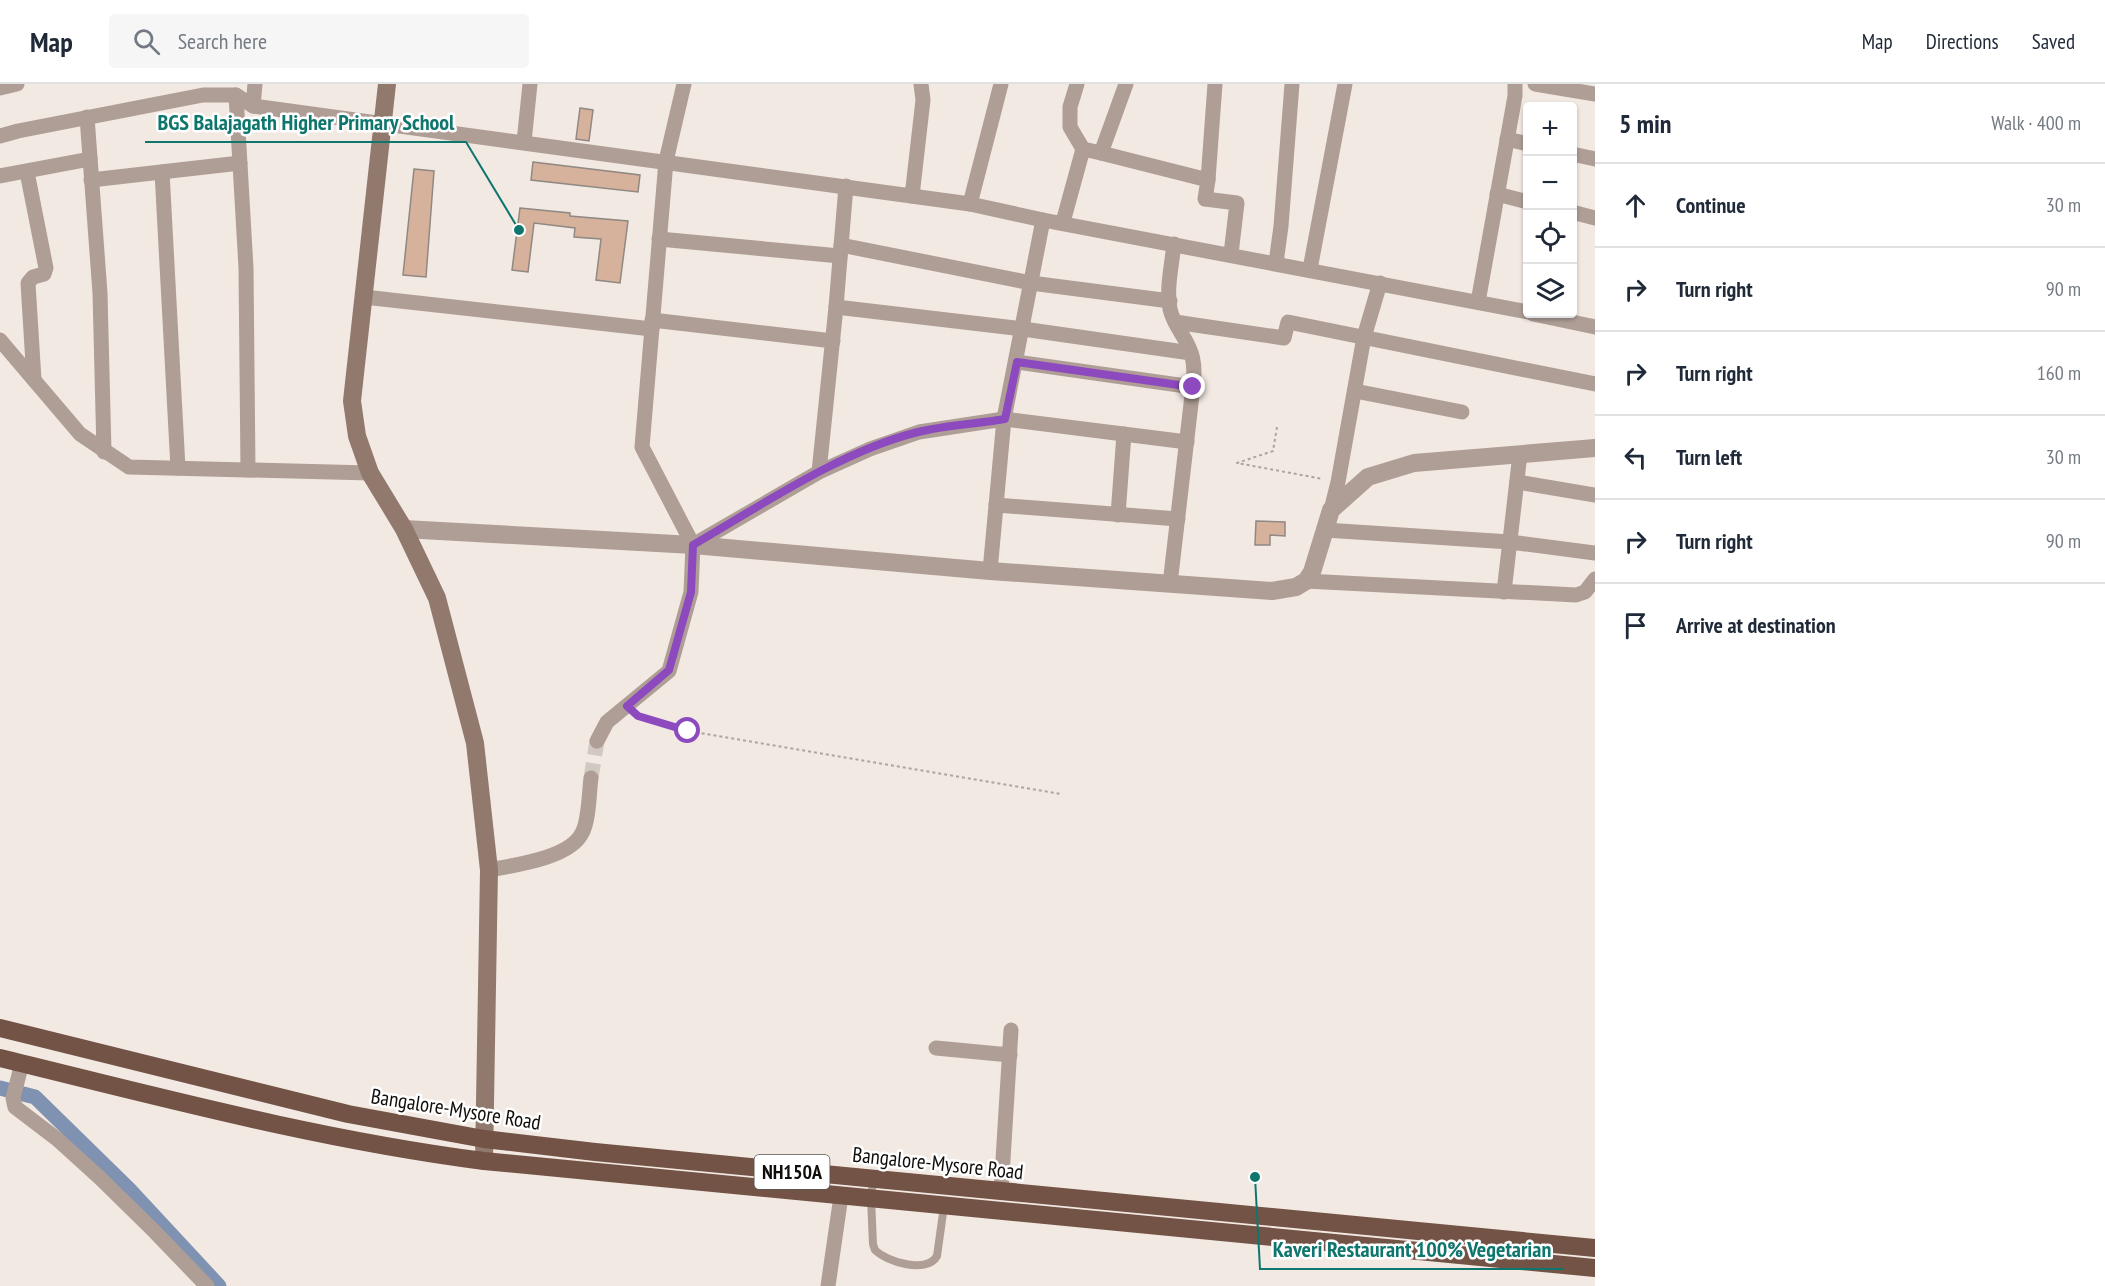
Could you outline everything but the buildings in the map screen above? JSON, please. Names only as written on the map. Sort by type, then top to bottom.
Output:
[{"type":"highway","name":"Bangalore-Mysore Road","points":[[0,1028],[348,1114],[484,1139],[873,1180],[1595,1248]]},
{"type":"highway","name":"Bangalore-Mysore Road","points":[[0,1058],[284,1127],[381,1146],[484,1161],[1595,1268]]},
{"type":"main road","points":[[387,84],[352,401],[357,436],[370,473],[404,530],[437,598],[475,743],[489,870],[484,1161]]},
{"type":"street","points":[[0,88],[17,84]]},
{"type":"street","points":[[253,106],[255,84]]},
{"type":"street","points":[[524,142],[530,84]]},
{"type":"street","points":[[597,741],[607,722],[669,670],[691,592],[693,545],[642,447],[666,161],[684,84]]},
{"type":"street","points":[[912,196],[923,100],[921,84]]},
{"type":"street","points":[[970,204],[1001,84]]},
{"type":"street","points":[[1063,222],[1083,149],[1070,127],[1070,107],[1077,84]]},
{"type":"street","points":[[1101,153],[1126,84]]},
{"type":"street","points":[[1215,84],[1205,199],[1238,203],[1231,254]]},
{"type":"street","points":[[1276,263],[1292,84]]},
{"type":"street","points":[[1310,269],[1345,84]]},
{"type":"street","points":[[1478,302],[1508,139],[1515,84]]},
{"type":"street","points":[[1535,84],[1595,94]]},
{"type":"street","points":[[0,136],[203,94],[236,95],[253,106],[970,204],[1523,311]]},
{"type":"street","points":[[236,95],[246,268],[248,470]]},
{"type":"street","points":[[87,117],[100,293],[104,452]]},
{"type":"street","points":[[1508,139],[1523,143]]},
{"type":"street","points":[[1083,149],[1208,180]]},
{"type":"street","points":[[1577,155],[1595,159]]},
{"type":"street","points":[[0,176],[90,159]]},
{"type":"street","points":[[92,180],[240,163]]},
{"type":"street","points":[[27,172],[46,268],[44,274],[33,277],[28,283],[34,380]]},
{"type":"street","points":[[162,172],[178,468]]},
{"type":"street","points":[[819,472],[846,186]]},
{"type":"street","points":[[1497,194],[1523,201]]},
{"type":"street","points":[[1577,213],[1595,218]]},
{"type":"street","points":[[990,572],[1005,419],[1043,220]]},
{"type":"street","points":[[659,239],[840,251],[1031,283],[1170,301]]},
{"type":"street","points":[[1170,584],[1193,387],[1191,353],[1170,308],[1174,244]]},
{"type":"street","points":[[404,530],[693,545],[990,572],[1272,591],[1296,587],[1306,581],[1312,572],[1331,510],[1364,337],[1380,283]]},
{"type":"street","points":[[364,297],[833,340]]},
{"type":"street","points":[[836,307],[1023,329],[1191,353]]},
{"type":"street","points":[[1557,318],[1595,325]]},
{"type":"street","points":[[1175,322],[1284,338],[1288,322],[1595,384]]},
{"type":"street","points":[[0,340],[80,434],[129,467],[370,473]]},
{"type":"street","points":[[1017,362],[1193,387]]},
{"type":"street","points":[[1355,391],[1462,412]]},
{"type":"street","points":[[693,545],[819,472],[870,449],[919,432],[1005,419],[1187,442]]},
{"type":"street","points":[[1118,515],[1124,434]]},
{"type":"street","points":[[1331,510],[1368,477],[1414,463],[1595,448]]},
{"type":"street","points":[[1504,592],[1520,454]]},
{"type":"street","points":[[1517,482],[1595,495]]},
{"type":"street","points":[[996,505],[1178,519]]},
{"type":"street","points":[[1325,530],[1510,542],[1595,553]]},
{"type":"street","points":[[1306,581],[1576,595],[1585,592],[1595,579]]},
{"type":"street","points":[[489,870],[535,861],[576,844],[584,831],[591,778]]},
{"type":"street","points":[[1001,1192],[1011,1030]]},
{"type":"street","points":[[936,1048],[1010,1055]]},
{"type":"street","points":[[22,1063],[15,1092],[15,1107],[57,1139],[100,1178],[207,1286]]},
{"type":"street","points":[[828,1286],[841,1196]]},
{"type":"lane","points":[[873,1180],[871,1199],[875,1250],[888,1259],[920,1266],[929,1265],[937,1256],[944,1206]]},
{"type":"path","points":[[1277,427],[1273,451],[1236,463],[1317,478]]},
{"type":"path","points":[[627,706],[638,716],[688,731],[1061,794]]},
{"type":"waterway","points":[[0,1088],[35,1097],[129,1189],[219,1286]]},
{"type":"tunnel","points":[[591,778],[597,741]]},
{"type":"place","name":"BGS Balajagath Higher Primary School","points":[[519,230]]},
{"type":"place","name":"Kaveri Restaurant 100% Vegetarian","points":[[1255,1177]]},
{"type":"route","points":[[688,731],[638,716],[627,706],[669,670],[691,592],[693,545],[819,472],[870,449],[919,432],[1005,419],[1017,362],[1193,387]]}]
